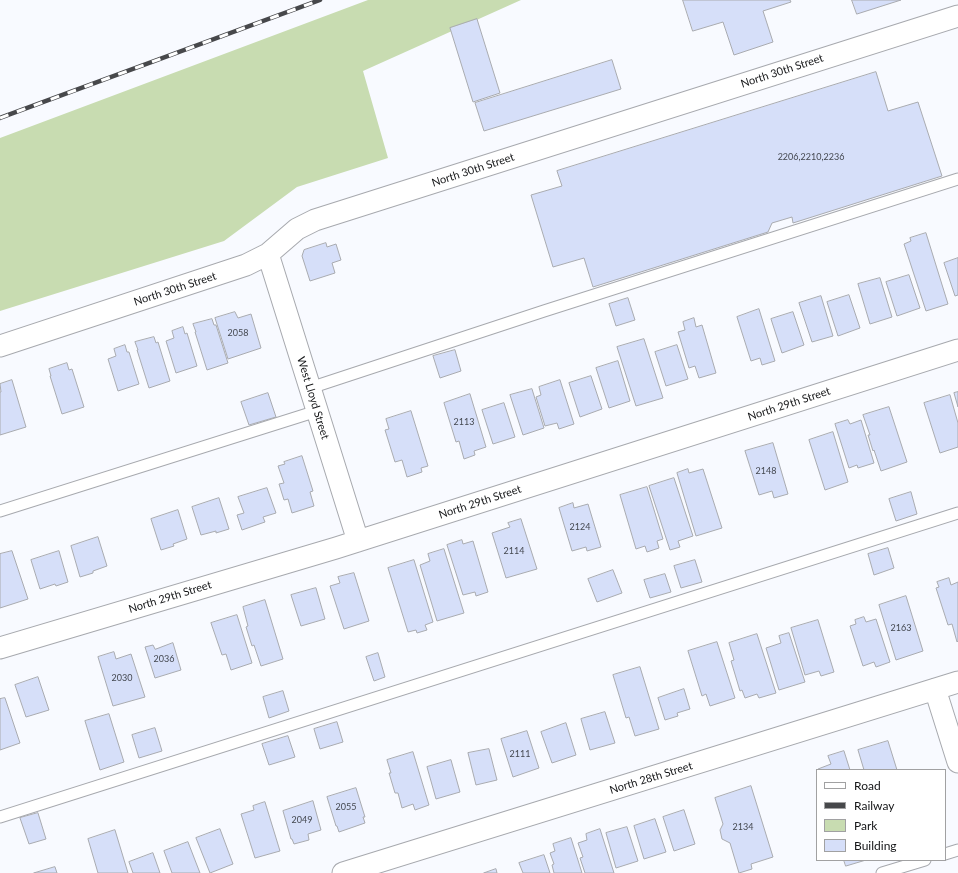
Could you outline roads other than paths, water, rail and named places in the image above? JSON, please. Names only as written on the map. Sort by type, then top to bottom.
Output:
[{"type":"street","name":"North 30th Street","points":[[0,346],[246,265],[268,254],[297,229],[315,220],[958,16]]},
{"type":"street","name":"West Lloyd Street","points":[[268,254],[358,541]]},
{"type":"street","name":"North 29th Street","points":[[0,648],[358,541],[958,350]]},
{"type":"street","name":"North 28th Street","points":[[343,873],[958,682]]},
{"type":"street","points":[[935,690],[958,762]]},
{"type":"lane","points":[[310,388],[544,311],[958,179]]},
{"type":"lane","points":[[0,511],[317,411]]},
{"type":"lane","points":[[0,817],[958,513]]},
{"type":"lane","points":[[946,854],[958,850]]},
{"type":"lane","points":[[882,873],[921,861]]},
{"type":"railway","points":[[0,118],[320,0]]}]
